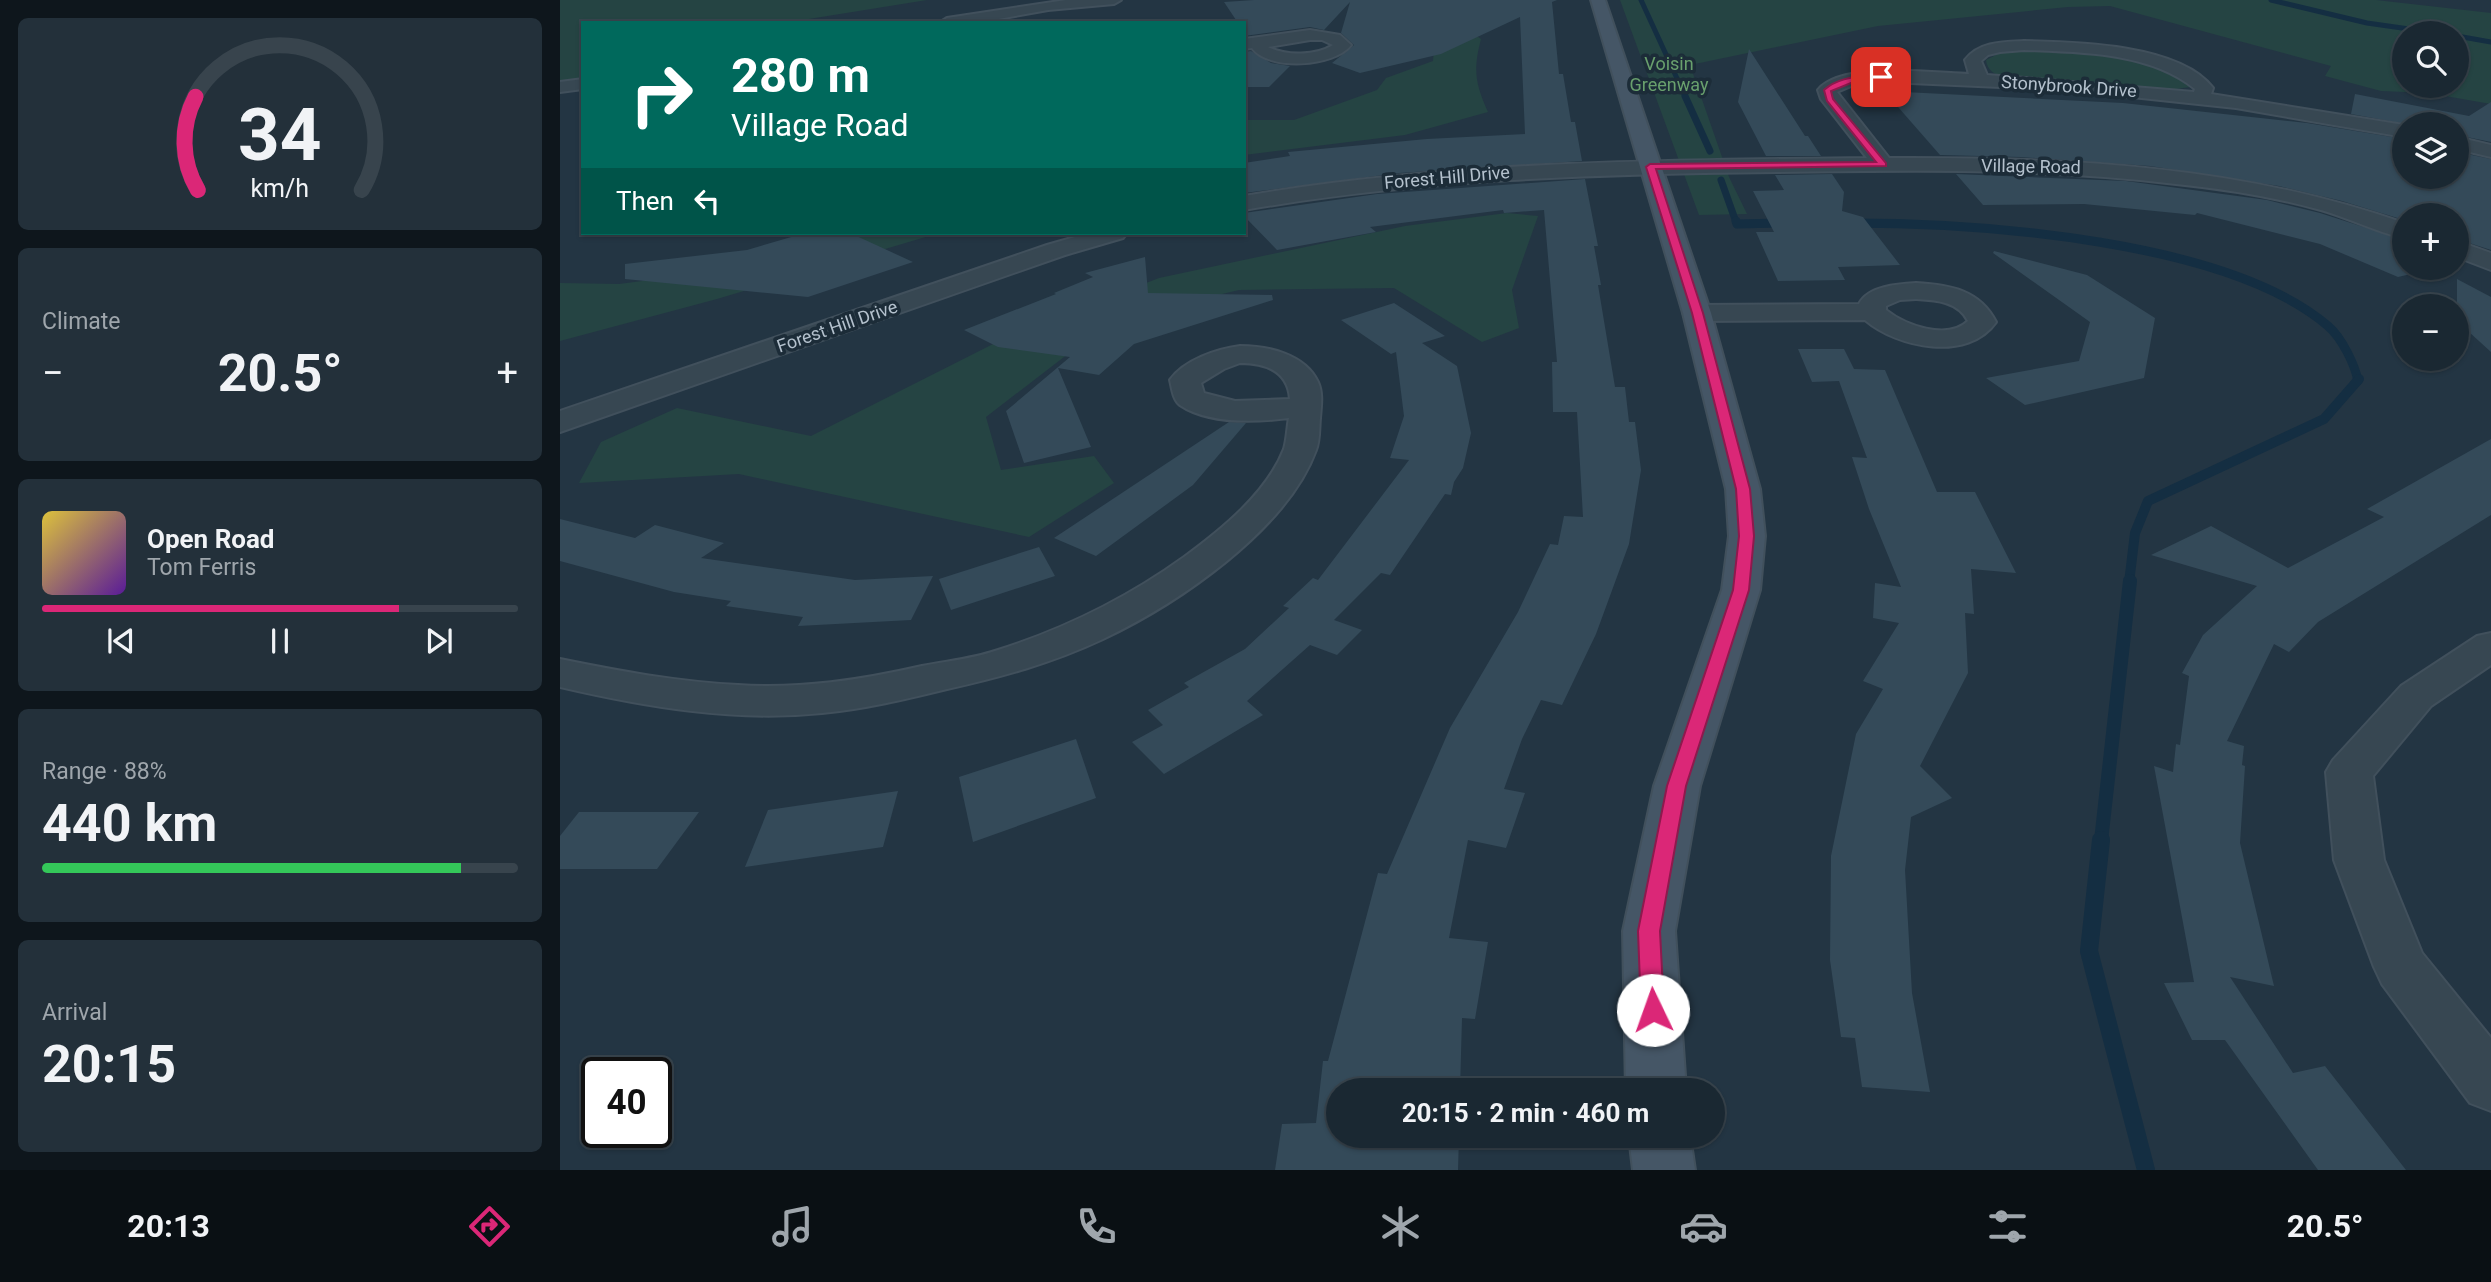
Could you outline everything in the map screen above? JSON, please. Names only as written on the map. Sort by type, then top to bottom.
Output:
[{"type":"street","points":[[959,21],[1048,6],[1114,0]]},
{"type":"street","points":[[1598,0],[1697,313],[1743,489],[1747,536],[1741,590],[1677,786],[1649,931],[1655,1078]]},
{"type":"street","points":[[1246,44],[1263,43]]},
{"type":"street","points":[[1981,80],[1973,67],[1973,59],[1978,54],[2028,46],[2074,47],[2114,51],[2161,64],[2196,81],[2204,88],[2202,96]]},
{"type":"street","name":"Stonybrook Drive","points":[[1883,164],[1830,99],[1827,90],[1835,84],[1881,77],[2097,86],[2202,96],[2392,129]]},
{"type":"street","points":[[560,88],[581,84]]},
{"type":"street","points":[[2469,145],[2491,150]]},
{"type":"street","name":"Village Road","points":[[1650,167],[1883,164],[2028,165],[2113,169],[2217,183],[2316,202],[2392,227]]},
{"type":"street","name":"Forest Hill Drive","points":[[1246,203],[1395,180],[1464,174],[1650,167]]},
{"type":"street","name":"Forest Hill Drive","points":[[560,422],[1056,250],[1108,235]]},
{"type":"street","points":[[2469,253],[2491,262]]},
{"type":"street","points":[[1697,313],[1872,313]]},
{"type":"street","points":[[560,673],[634,690],[714,699],[802,701],[898,687],[1010,661],[1104,623],[1175,583],[1243,530],[1273,496],[1300,451],[1306,405]]},
{"type":"street","points":[[2491,646],[2416,696],[2349,772],[2358,860],[2401,967],[2491,1083]]},
{"type":"street","points":[[1661,1148],[1664,1170]]},
{"type":"green space","points":[[560,0],[927,0],[796,21],[581,21],[581,79],[560,83]]},
{"type":"green space","name":"Voisin Greenway","points":[[1620,0],[2376,0],[2491,13],[2491,104],[2457,98],[2469,98],[2469,21],[2392,21],[2392,91],[2325,76],[2331,66],[2110,6],[2068,7],[1878,26],[1690,65],[1729,177],[1747,214],[1699,215]]},
{"type":"green space","points":[[1461,25],[1481,39],[1477,76],[1488,112],[1405,135],[1246,155],[1246,120],[1294,120],[1377,90],[1386,78],[1433,61],[1435,34]]},
{"type":"green space","points":[[2042,49],[2101,54],[2138,61],[2174,76],[2190,87],[2170,90],[2011,78],[1994,73],[1987,65],[1986,60],[2000,53]]},
{"type":"green space","points":[[1507,213],[1538,216],[1512,290],[1519,328],[1482,342],[1394,288],[1239,290],[1112,320],[986,417],[1001,470],[1094,456],[1114,483],[1029,537],[739,474],[579,483],[601,442],[677,408],[811,436],[1001,340],[1159,278],[1405,226]]},
{"type":"green space","points":[[857,235],[932,235],[717,299],[560,341],[560,283],[619,284],[742,268]]},
{"type":"building","points":[[1557,0],[1552,2],[1559,74],[1563,74],[1571,122],[1575,122],[1582,161],[1399,173],[1246,193],[1246,163],[1290,156],[1288,152],[1427,139],[1525,134],[1520,17],[1441,54],[1360,73],[1332,63],[1354,45],[1341,33],[1350,2],[1324,30],[1310,27],[1246,36],[1246,21],[1237,21],[1224,2]]},
{"type":"building","points":[[1749,49],[1805,136],[1808,136],[1821,156],[1766,156],[1738,102]]},
{"type":"building","points":[[1251,51],[1271,63],[1290,66],[1269,87],[1246,87],[1246,52]]},
{"type":"building","points":[[1884,91],[2123,103],[2307,123],[2392,137],[2392,189],[2469,189],[2469,154],[2491,159],[2491,250],[2469,243],[2469,203],[2392,203],[2392,216],[2279,186],[2150,166],[2020,157],[1940,155]]},
{"type":"building","points":[[2355,94],[2448,112],[2392,112],[2392,121],[2351,114]]},
{"type":"building","points":[[2491,102],[2491,142],[2469,137],[2469,116]]},
{"type":"building","points":[[1832,174],[1844,192],[1842,211],[1863,217],[1900,265],[1838,267],[1845,280],[1778,281],[1756,232],[1774,232],[1753,191],[1784,190],[1775,175]]},
{"type":"building","points":[[1956,174],[2126,181],[2267,200],[2320,213],[2392,236],[2392,274],[2320,244],[2197,213],[2195,215],[2084,204],[1983,205]]},
{"type":"building","points":[[1585,179],[1598,246],[1594,246],[1601,285],[1598,285],[1615,387],[1625,387],[1629,422],[1635,422],[1641,470],[1629,544],[1596,634],[1562,705],[1541,700],[1522,739],[1504,789],[1525,793],[1506,848],[1468,840],[1449,938],[1488,942],[1475,1019],[1462,1018],[1460,1078],[1326,1078],[1326,1148],[1459,1148],[1458,1170],[1275,1170],[1282,1124],[1316,1123],[1323,1061],[1328,1061],[1378,873],[1387,874],[1450,728],[1518,612],[1550,544],[1558,545],[1564,516],[1583,517],[1577,412],[1553,412],[1552,362],[1557,362],[1544,210],[1504,213],[1503,210],[1370,227],[1376,232],[1277,250],[1246,218],[1246,213],[1377,194]]},
{"type":"building","points":[[798,235],[854,235],[913,262],[808,297],[625,279],[625,264],[747,250]]},
{"type":"building","points":[[1994,251],[2087,275],[2155,318],[2144,378],[2025,405],[1986,378],[2079,361],[2090,322],[1993,253]]},
{"type":"building","points":[[1145,257],[1148,293],[1272,295],[1273,300],[1134,344],[1099,375],[1058,368],[1091,447],[1024,463],[1006,411],[1070,357],[998,347],[964,330],[1093,277],[1085,273]]},
{"type":"building","points":[[2459,280],[2491,297],[2491,352],[2469,332],[2469,294],[2457,294]]},
{"type":"building","points":[[1394,303],[1445,336],[1422,343],[1457,366],[1471,433],[1463,468],[1454,482],[1451,495],[1445,494],[1390,575],[1381,573],[1334,620],[1362,630],[1337,655],[1310,645],[1247,701],[1263,715],[1164,774],[1132,742],[1163,725],[1148,710],[1189,687],[1184,683],[1245,649],[1289,608],[1283,606],[1313,578],[1318,580],[1409,460],[1390,458],[1404,416],[1396,352],[1391,354],[1341,320]]},
{"type":"building","points":[[1798,349],[1844,349],[1854,369],[1885,370],[1937,492],[1975,492],[2016,573],[1971,569],[1974,614],[1965,613],[1968,673],[1920,766],[1952,798],[1911,817],[1905,870],[1912,993],[1930,1092],[1862,1087],[1855,1038],[1841,1037],[1830,960],[1831,856],[1856,734],[1883,689],[1863,681],[1899,623],[1873,618],[1875,583],[1901,587],[1869,509],[1852,457],[1867,458],[1839,381],[1812,382]]},
{"type":"building","points":[[1229,422],[1246,423],[1193,485],[1096,556],[1054,538]]},
{"type":"building","points":[[2491,439],[2491,515],[2318,622],[2289,652],[2274,644],[2227,741],[2244,746],[2240,843],[2274,986],[2230,977],[2293,1073],[2325,1066],[2406,1170],[2318,1170],[2225,1040],[2192,1040],[2164,983],[2194,982],[2154,766],[2173,772],[2176,744],[2180,745],[2189,676],[2182,673],[2203,635],[2257,586],[2151,555],[2211,526],[2288,568],[2384,517],[2367,509]]},
{"type":"building","points":[[560,519],[635,538],[655,525],[724,543],[701,558],[855,580],[933,576],[911,620],[798,626],[803,617],[726,606],[731,601],[674,592],[560,561]]},
{"type":"building","points":[[1039,547],[1055,576],[951,610],[939,579]]},
{"type":"building","points":[[1076,739],[1096,798],[973,842],[959,777]]},
{"type":"building","points":[[898,791],[883,847],[745,867],[768,810]]},
{"type":"building","points":[[579,812],[699,812],[657,869],[560,869],[560,836]]},
{"type":"waterway","points":[[1641,0],[1686,98]]},
{"type":"waterway","points":[[2271,0],[2392,27]]},
{"type":"waterway","points":[[2469,38],[2491,42]]},
{"type":"waterway","points":[[1685,96],[1710,151]]},
{"type":"waterway","points":[[1721,180],[1736,222]]},
{"type":"waterway","points":[[1736,221],[1737,224],[1784,223]]},
{"type":"waterway","points":[[1851,223],[1966,227],[2100,242],[2167,256],[2229,274],[2284,297],[2328,326],[2347,352],[2358,380]]},
{"type":"waterway","points":[[2129,583],[2135,533],[2148,501],[2324,419],[2358,380]]},
{"type":"waterway","points":[[2101,841],[2130,581]]},
{"type":"waterway","points":[[2101,840],[2089,951],[2146,1170]]},
{"type":"route","points":[[1653,1010],[1649,931],[1677,786],[1741,590],[1747,536],[1743,489],[1697,313],[1650,167],[1883,164],[1830,99],[1827,90],[1835,84],[1850,80],[1881,77]]}]
